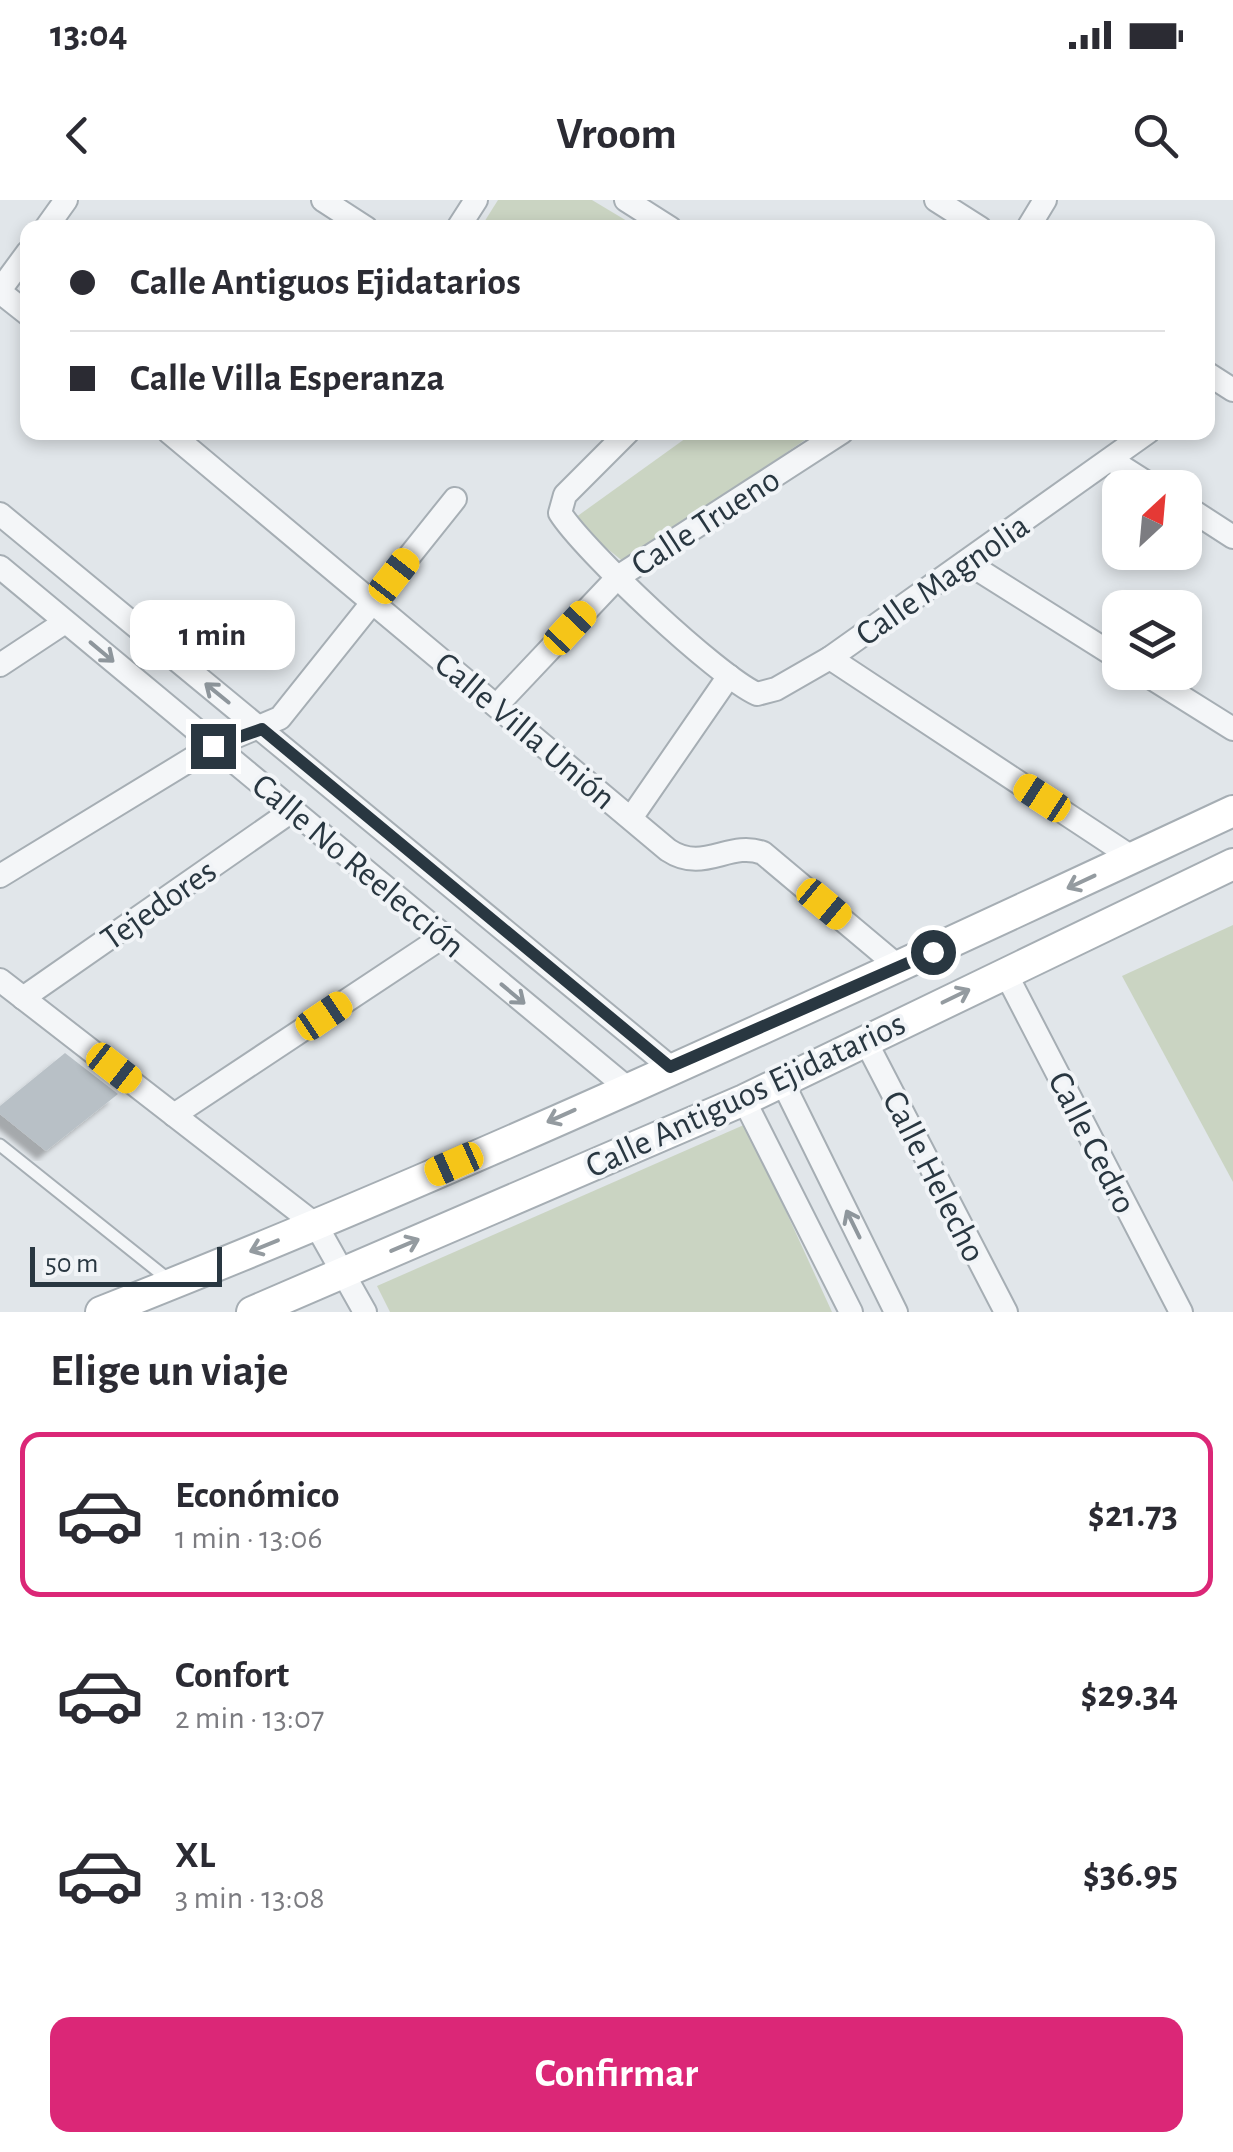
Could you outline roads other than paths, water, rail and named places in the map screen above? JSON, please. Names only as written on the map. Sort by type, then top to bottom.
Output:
[{"type":"street","points":[[323,200],[354,220]]},
{"type":"street","points":[[626,200],[657,220]]},
{"type":"street","points":[[936,200],[967,220]]},
{"type":"street","points":[[20,263],[0,291],[20,307]]},
{"type":"street","name":"Calle Villa Unión","points":[[179,440],[680,858],[691,861],[753,849],[763,853],[900,968]]},
{"type":"street","points":[[620,440],[566,495],[560,513],[618,577],[728,676],[631,818]]},
{"type":"street","name":"Calle Trueno","points":[[497,706],[618,577],[830,440]]},
{"type":"street","name":"Calle Magnolia","points":[[728,676],[746,689],[765,694],[830,658],[1137,440]]},
{"type":"street","points":[[1111,460],[1127,470]]},
{"type":"street","points":[[0,876],[213,746],[262,729],[295,702],[455,499]]},
{"type":"street","name":"Calle No Reelección","points":[[0,514],[670,1067]]},
{"type":"street","points":[[1202,517],[1233,536]]},
{"type":"street","points":[[966,562],[1102,648]]},
{"type":"street","name":"Calle No Reelección","points":[[0,567],[626,1087]]},
{"type":"street","points":[[0,665],[66,622]]},
{"type":"street","points":[[830,658],[1133,858]]},
{"type":"street","points":[[1171,690],[1233,729]]},
{"type":"street","name":"Tejedores","points":[[24,998],[292,810]]},
{"type":"street","name":"Calle Antiguos Ejidatarios","points":[[101,1312],[316,1225],[900,968],[1233,811]]},
{"type":"street","name":"Calle Antiguos Ejidatarios","points":[[252,1312],[744,1100],[1233,864]]},
{"type":"street","points":[[174,1116],[444,936]]},
{"type":"street","name":"Calle Cedro","points":[[1005,972],[1181,1312]]},
{"type":"street","points":[[0,980],[316,1225],[364,1312]]},
{"type":"street","name":"Calle Helecho","points":[[865,1040],[1006,1312]]},
{"type":"street","points":[[782,1081],[896,1312]]},
{"type":"street","points":[[744,1100],[850,1312]]},
{"type":"lane","points":[[0,1145],[174,1284]]}]
